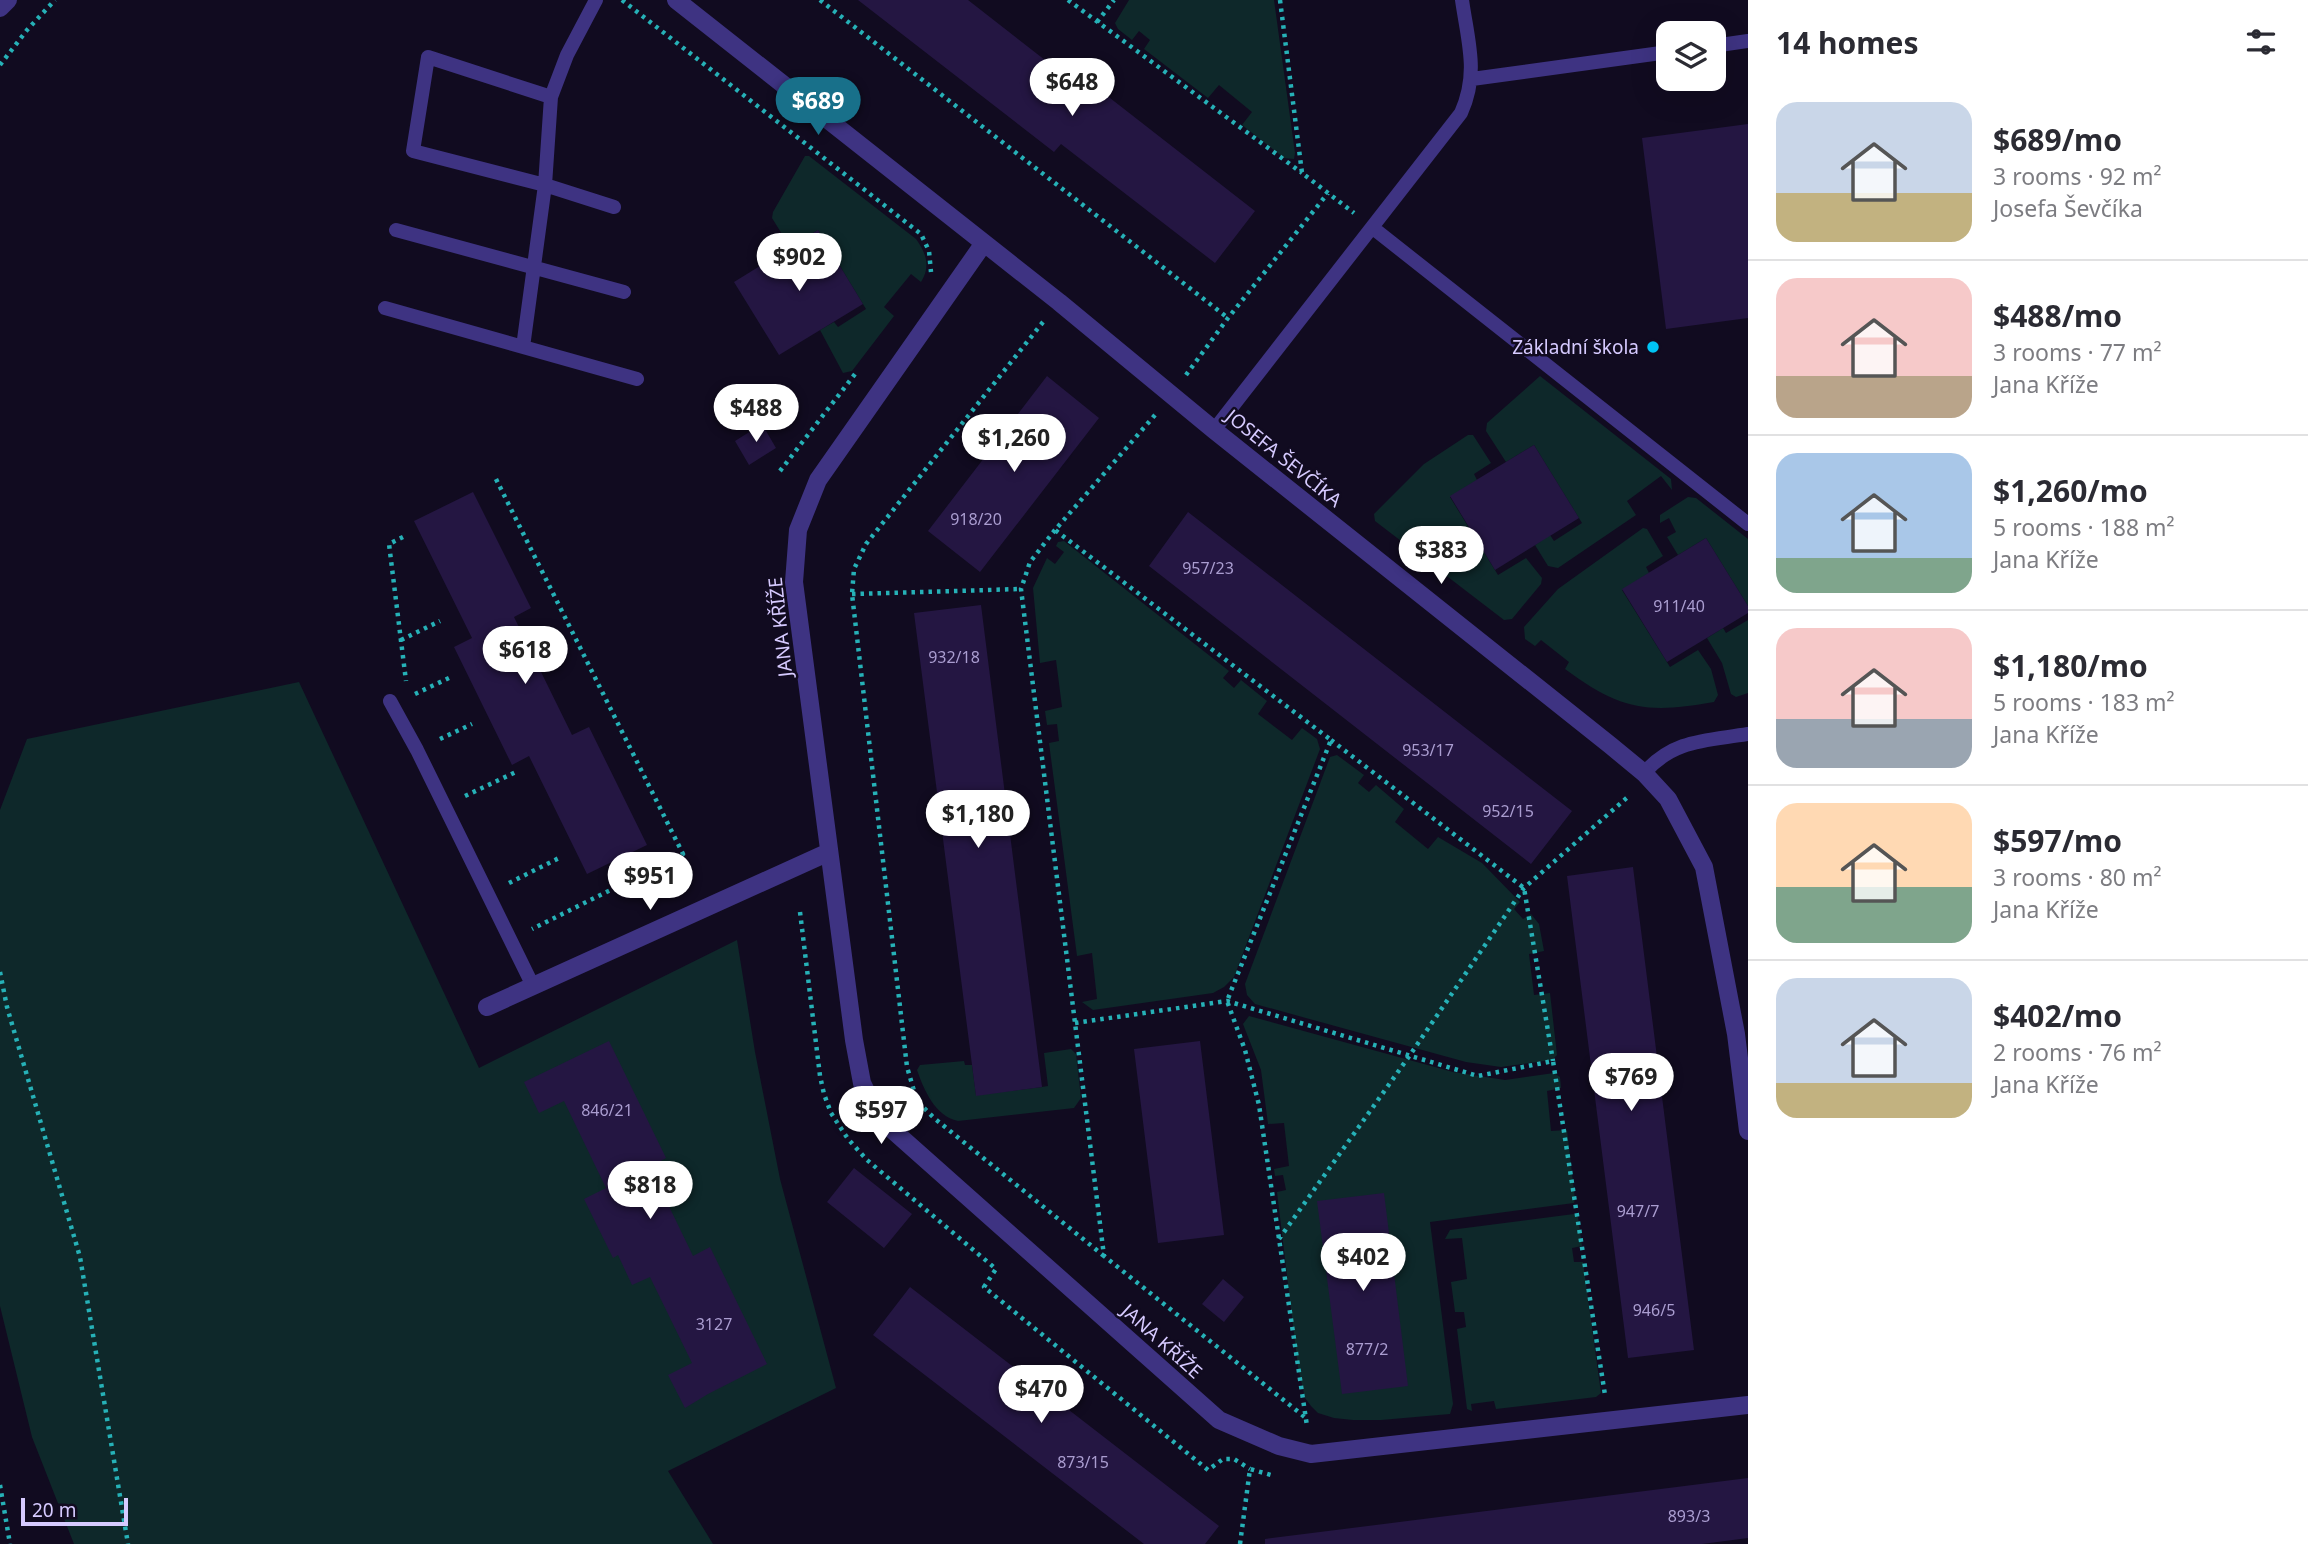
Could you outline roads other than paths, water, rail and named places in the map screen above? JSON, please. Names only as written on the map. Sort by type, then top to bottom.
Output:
[{"type":"street","points":[[0,8],[8,0]]},
{"type":"street","name":"JOSEFA ŠEVČÍKA","points":[[676,0],[1059,302],[1214,430],[1644,773],[1668,799],[1704,867],[1742,1034],[1748,1131]]},
{"type":"street","name":"JANA KŘÍŽE","points":[[984,243],[818,480],[798,530],[794,582],[854,1040],[862,1083],[879,1118],[1219,1420],[1279,1446],[1311,1454],[1748,1405]]},
{"type":"street","points":[[487,1007],[830,852]]},
{"type":"lane","points":[[523,347],[545,185],[551,97],[567,55],[596,0]]},
{"type":"lane","points":[[1214,430],[1451,128],[1469,96],[1472,79],[1462,0]]},
{"type":"lane","points":[[1726,44],[1748,41]]},
{"type":"lane","points":[[1472,79],[1656,54]]},
{"type":"lane","points":[[551,97],[428,57],[413,151],[545,185],[614,207]]},
{"type":"lane","points":[[1373,228],[1748,524]]},
{"type":"lane","points":[[396,230],[624,292]]},
{"type":"lane","points":[[385,308],[636,379]]},
{"type":"lane","points":[[390,701],[417,750],[533,986]]},
{"type":"lane","points":[[1644,773],[1674,748],[1748,734]]},
{"type":"place","name":"Základní škola","points":[[1653,347]]}]
